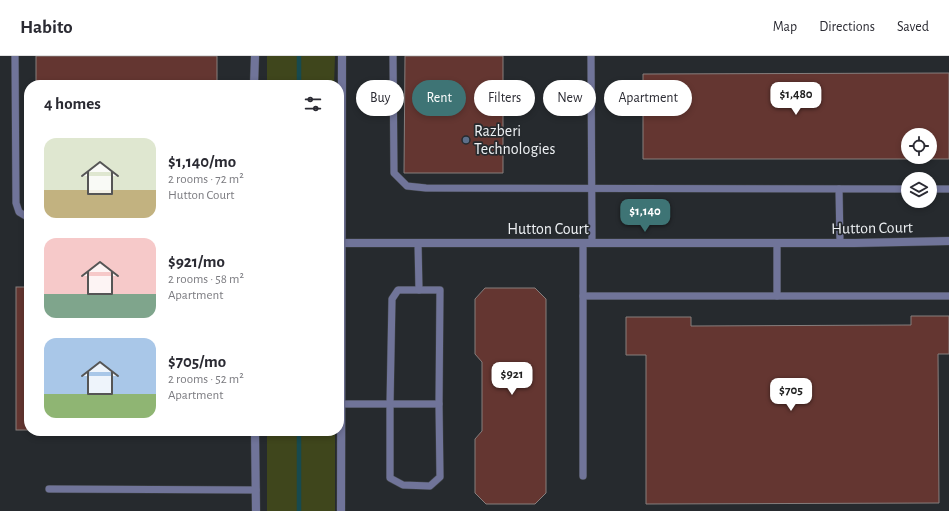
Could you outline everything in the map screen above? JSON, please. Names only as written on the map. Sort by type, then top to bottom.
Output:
[{"type":"street","points":[[254,80],[255,56]]},
{"type":"street","points":[[342,56],[342,80]]},
{"type":"street","name":"Hutton Court","points":[[344,243],[840,243],[949,241]]},
{"type":"street","points":[[254,436],[256,511]]},
{"type":"street","points":[[341,436],[341,511]]},
{"type":"lane","points":[[15,56],[16,203],[19,212],[24,215]]},
{"type":"lane","points":[[393,56],[394,173],[407,186],[426,188],[901,189]]},
{"type":"lane","points":[[591,56],[592,243]]},
{"type":"lane","points":[[839,189],[840,243]]},
{"type":"lane","points":[[937,189],[949,189]]},
{"type":"lane","points":[[418,243],[419,290]]},
{"type":"lane","points":[[583,243],[583,476]]},
{"type":"lane","points":[[777,243],[777,296]]},
{"type":"lane","points":[[398,290],[419,290],[440,290],[440,477],[430,486],[402,485],[390,478],[392,299],[398,290]]},
{"type":"lane","points":[[583,296],[949,296]]},
{"type":"lane","points":[[344,404],[439,404]]},
{"type":"lane","points":[[49,489],[256,490]]},
{"type":"green space","points":[[267,56],[335,56],[334,80],[267,80]]},
{"type":"green space","points":[[267,436],[335,436],[335,511],[267,511]]},
{"type":"building","points":[[36,56],[217,56],[217,80],[36,80]]},
{"type":"building","points":[[405,56],[503,56],[503,80],[474,80],[474,116],[503,116],[503,173],[404,173]]},
{"type":"building","points":[[949,73],[949,159],[937,159],[937,128],[901,128],[901,159],[643,159],[643,116],[692,116],[692,80],[643,80],[643,74]]},
{"type":"building","points":[[16,287],[24,287],[24,430],[16,430]]},
{"type":"building","points":[[485,288],[535,288],[546,299],[546,493],[535,504],[486,504],[475,493],[475,439],[482,431],[482,362],[475,354],[475,299]]},
{"type":"building","points":[[911,316],[949,316],[949,354],[938,354],[939,503],[646,504],[646,355],[626,355],[626,317],[691,317],[691,326],[911,325]]},
{"type":"waterway","points":[[299,56],[299,80]]},
{"type":"waterway","points":[[299,436],[299,511]]},
{"type":"place","name":"Razberi Technologies","points":[[466,140]]}]
